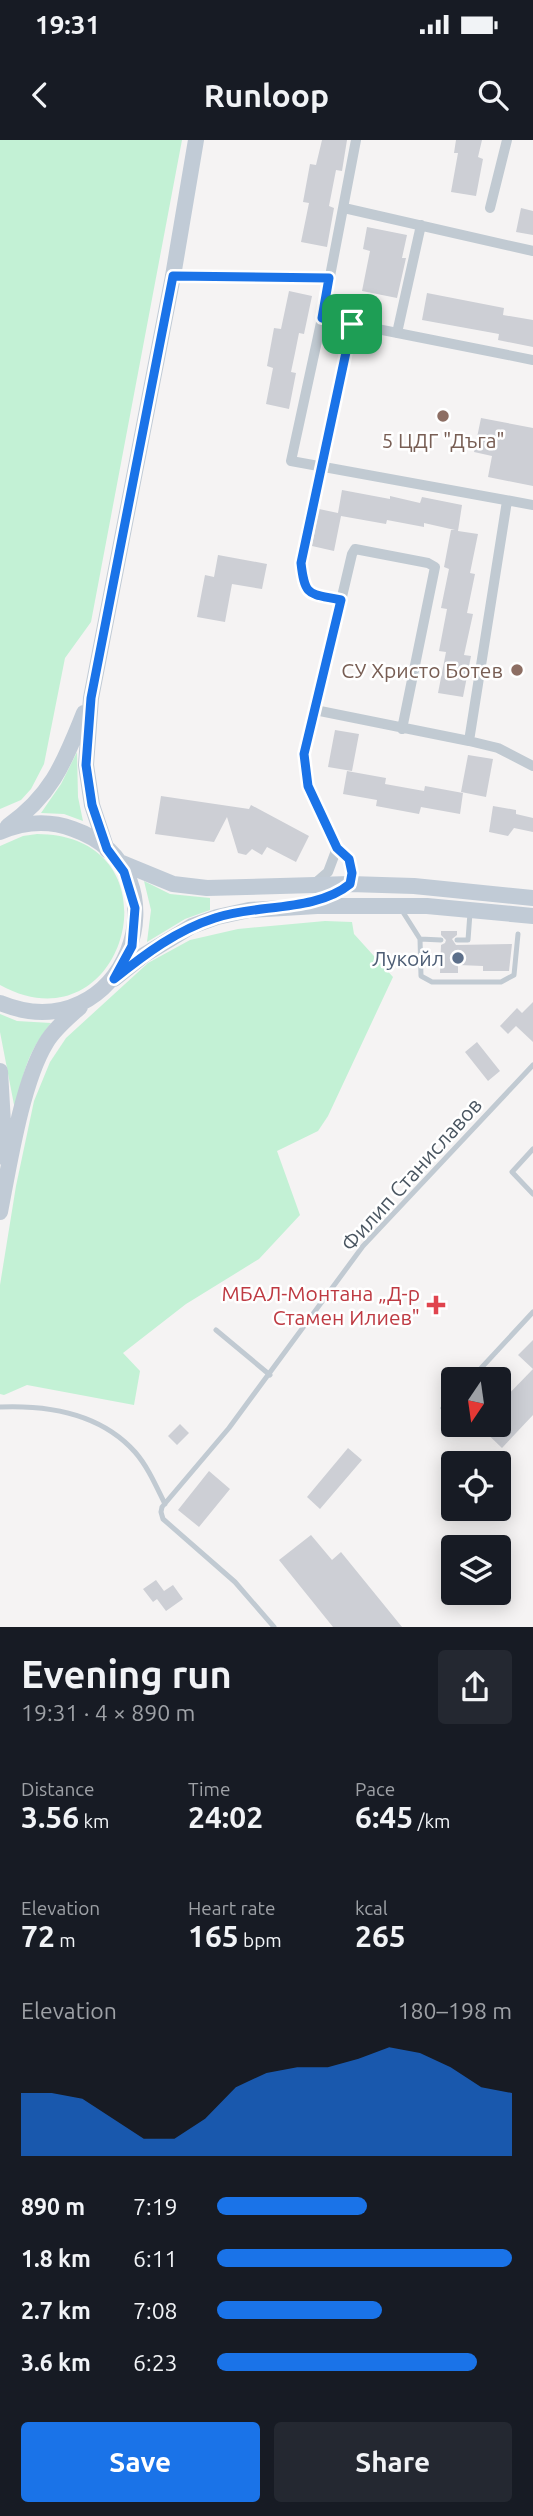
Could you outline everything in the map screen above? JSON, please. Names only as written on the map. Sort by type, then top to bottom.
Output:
[{"type":"main road","points":[[114,979],[132,946],[136,920],[133,895],[112,855],[92,805],[86,765],[91,698],[173,276],[196,140]]},
{"type":"main road","points":[[0,832],[42,798],[59,773],[91,698]]},
{"type":"main road","points":[[0,832],[30,824],[54,824],[88,835],[112,855],[156,879],[190,887],[350,884],[414,886],[471,898],[533,916]]},
{"type":"main road","points":[[0,1003],[24,1011],[50,1012],[75,1006],[101,991],[144,955],[192,926],[217,917],[330,896],[350,884]]},
{"type":"main road","points":[[277,907],[399,905],[471,898],[525,897]]},
{"type":"main road","points":[[0,1212],[22,1109],[38,1055],[57,1029],[86,1001]]},
{"type":"main road","points":[[0,1070],[5,1185]]},
{"type":"street","points":[[356,140],[292,461],[533,505]]},
{"type":"street","points":[[490,208],[507,140]]},
{"type":"street","points":[[344,208],[533,251]]},
{"type":"street","points":[[397,333],[421,225]]},
{"type":"street","points":[[173,276],[329,278]]},
{"type":"street","points":[[322,318],[533,360]]},
{"type":"street","points":[[321,467],[301,563],[303,583],[307,590],[314,594],[341,600]]},
{"type":"street","points":[[469,741],[507,501]]},
{"type":"street","points":[[350,884],[351,863],[337,848],[308,786],[304,754],[354,550],[435,567],[402,729]]},
{"type":"street","points":[[315,709],[498,748],[533,766]]},
{"type":"street","points":[[313,885],[323,879],[332,866],[337,848]]},
{"type":"lane","points":[[321,467],[352,324]]},
{"type":"lane","points":[[457,940],[468,940],[471,898]]},
{"type":"lane","points":[[399,905],[419,939],[421,976],[432,982],[501,982],[514,975],[518,934]]},
{"type":"lane","points":[[419,939],[441,940]]},
{"type":"lane","name":"Филип Станиславов","points":[[165,1504],[270,1375],[363,1246],[533,1065]]},
{"type":"lane","points":[[533,1149],[512,1172],[533,1194]]},
{"type":"lane","points":[[482,1367],[533,1312]]},
{"type":"lane","points":[[216,1330],[270,1375]]},
{"type":"lane","points":[[0,1407],[39,1408],[68,1413],[98,1423],[120,1436],[145,1464],[165,1504],[160,1512],[163,1519],[235,1582],[274,1627]]},
{"type":"green space","points":[[0,140],[182,140],[91,622],[65,658],[44,764],[31,789],[21,800],[0,809]]},
{"type":"green space","points":[[77,752],[78,797],[83,821],[64,814],[41,813],[61,784]]},
{"type":"green space","points":[[37,834],[83,844],[111,868],[124,900],[121,936],[106,968],[80,991],[44,998],[0,985],[0,846],[23,836]]},
{"type":"green space","points":[[144,881],[170,894],[210,898],[210,910],[185,919],[147,942],[151,910]]},
{"type":"green space","points":[[325,921],[352,922],[354,934],[393,977],[328,1116],[318,1131],[277,1151],[300,1215],[259,1259],[186,1304],[123,1353],[140,1371],[134,1405],[27,1385],[4,1395],[0,1394],[0,1285],[16,1186],[34,1101],[50,1062],[66,1038],[148,963],[190,940],[238,929]]},
{"type":"green space","points":[[0,1014],[17,1021],[51,1023],[27,1064],[15,1110],[0,1032]]},
{"type":"building","points":[[322,140],[347,140],[342,171],[336,170],[329,206],[334,208],[327,247],[301,242],[309,203],[303,202],[310,164],[316,165]]},
{"type":"building","points":[[456,140],[482,140],[478,157],[483,159],[476,196],[451,192],[458,153],[454,153]]},
{"type":"building","points":[[521,208],[533,211],[533,235],[516,232]]},
{"type":"building","points":[[367,227],[407,235],[402,258],[406,258],[397,298],[362,291],[370,251],[363,249]]},
{"type":"building","points":[[289,291],[312,296],[304,334],[299,333],[291,372],[296,373],[289,409],[266,404],[273,368],[267,366],[274,328],[281,329]]},
{"type":"building","points":[[427,293],[504,308],[503,315],[533,320],[533,347],[498,340],[499,334],[422,320]]},
{"type":"building","points":[[481,418],[533,428],[533,486],[488,477],[492,456],[474,452]]},
{"type":"building","points":[[342,490],[420,503],[422,497],[462,505],[458,531],[478,534],[470,573],[475,574],[467,613],[473,614],[464,655],[471,656],[463,697],[438,693],[446,652],[439,651],[447,609],[441,608],[449,569],[444,567],[451,530],[455,530],[424,523],[424,527],[387,520],[386,524],[341,516],[334,551],[312,546],[319,509],[338,513]]},
{"type":"building","points":[[218,555],[267,564],[262,589],[232,584],[225,622],[197,617],[205,575],[214,577]]},
{"type":"building","points":[[335,730],[359,734],[352,771],[328,767]]},
{"type":"building","points":[[468,755],[493,759],[486,797],[461,792]]},
{"type":"building","points":[[347,771],[386,778],[385,784],[424,791],[425,786],[463,793],[460,814],[421,807],[419,814],[376,806],[377,800],[343,794]]},
{"type":"building","points":[[161,796],[249,809],[251,805],[309,836],[296,862],[267,847],[262,855],[252,849],[246,855],[238,853],[227,817],[214,842],[155,834]]},
{"type":"building","points":[[493,806],[516,810],[516,814],[533,818],[533,832],[514,828],[508,836],[489,832]]},
{"type":"building","points":[[441,931],[457,931],[457,935],[452,939],[456,945],[512,944],[509,971],[483,971],[483,966],[458,965],[458,973],[440,973],[441,945],[446,940]]},
{"type":"building","points":[[533,1002],[533,1042],[516,1026],[508,1034],[500,1026],[517,1008],[522,1013]]},
{"type":"building","points":[[477,1042],[500,1071],[488,1081],[465,1052]]},
{"type":"building","points":[[533,1340],[533,1369],[518,1355]]},
{"type":"building","points":[[533,1369],[533,1415],[502,1448],[491,1437],[511,1437],[511,1392]]},
{"type":"building","points":[[180,1424],[189,1433],[177,1445],[168,1436]]},
{"type":"building","points":[[348,1448],[362,1460],[320,1509],[307,1497]]},
{"type":"building","points":[[209,1471],[230,1489],[199,1527],[178,1510]]},
{"type":"building","points":[[311,1535],[332,1560],[341,1552],[402,1627],[333,1627],[279,1560]]},
{"type":"building","points":[[156,1580],[164,1591],[173,1585],[183,1599],[166,1611],[157,1599],[153,1602],[143,1589]]},
{"type":"place","name":"5 ЦДГ \"Дъга\"","points":[[443,416]]},
{"type":"place","name":"СУ Христо Ботев","points":[[517,670]]},
{"type":"place","name":"Лукойл","points":[[458,958]]},
{"type":"place","name":"МБАЛ-Монтана „Д-р Стамен Илиев\"","points":[[436,1305]]},
{"type":"route","points":[[173,276],[329,278],[322,318],[352,324],[301,563],[303,583],[307,590],[341,600],[304,754],[308,786],[337,848],[351,863],[350,884],[337,893],[320,898],[217,917],[192,926],[144,955],[114,979],[132,946],[136,920],[129,883],[107,849],[92,805],[86,765],[91,698],[173,276]]}]
